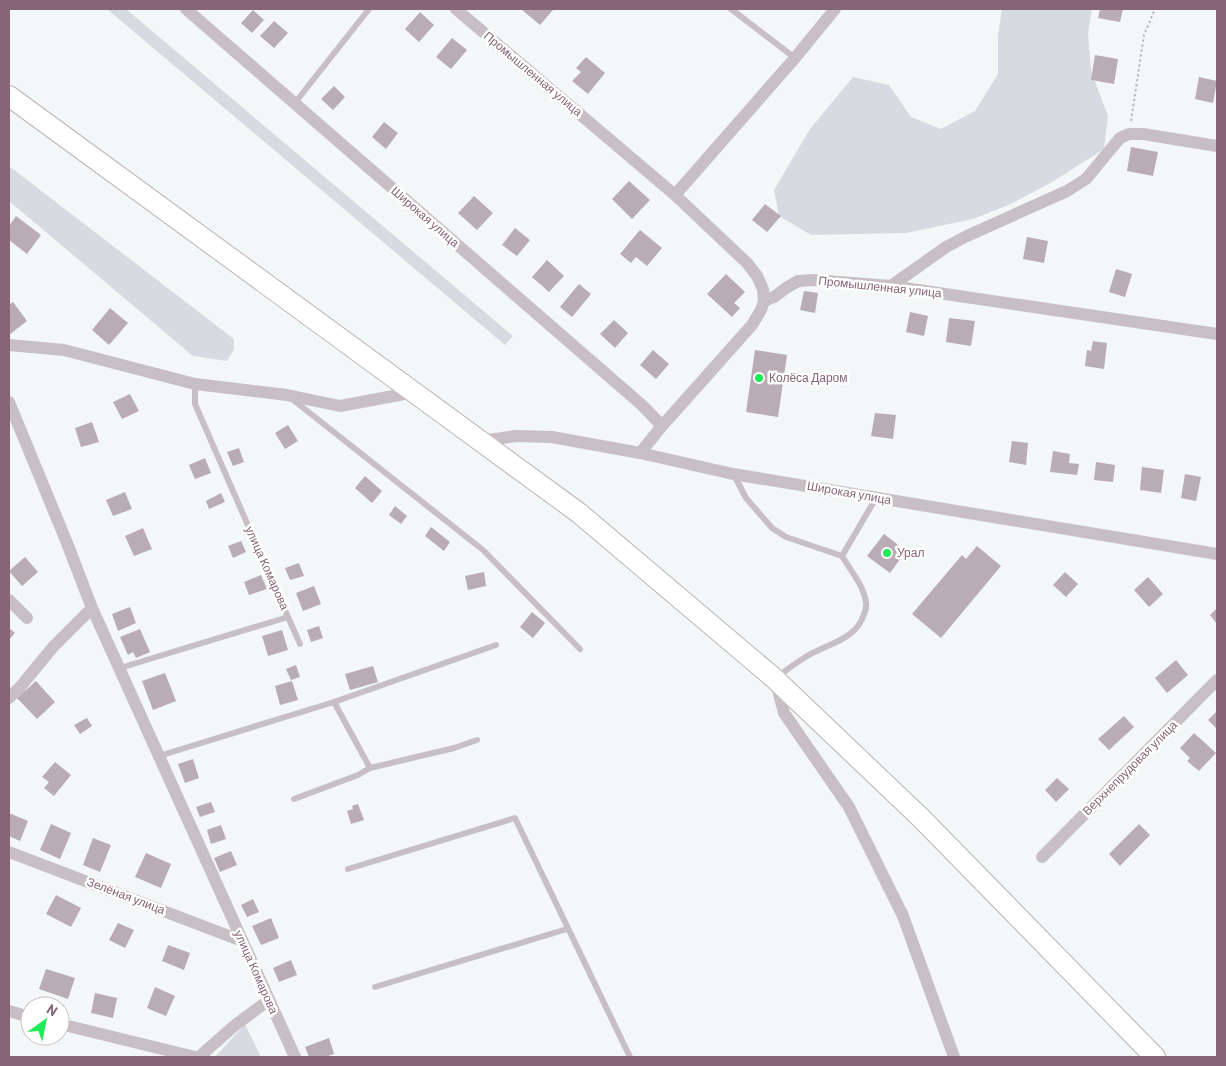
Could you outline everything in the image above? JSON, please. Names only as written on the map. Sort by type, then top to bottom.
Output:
[{"type":"main road","points":[[9,96],[579,513],[775,679],[921,818],[1156,1057]]},
{"type":"street","name":"Широкая улица","points":[[186,9],[643,406],[662,426]]},
{"type":"street","name":"Промышленная улица","points":[[456,9],[675,195],[747,263],[757,276],[764,290],[764,300],[774,297],[798,282],[813,280],[891,286],[1217,334]]},
{"type":"street","points":[[675,195],[795,58],[835,9]]},
{"type":"street","points":[[891,286],[946,247],[1067,191],[1086,179],[1120,138],[1130,134],[1143,134],[1217,146]]},
{"type":"street","points":[[640,453],[752,326],[764,300]]},
{"type":"street","points":[[9,345],[64,350],[195,384],[287,395],[340,406],[415,392]]},
{"type":"street","name":"улица Комарова","points":[[9,402],[92,608],[294,1057]]},
{"type":"street","name":"Широкая улица","points":[[482,441],[516,436],[552,437],[640,453],[733,474],[1217,554]]},
{"type":"street","points":[[9,600],[27,618]]},
{"type":"street","points":[[9,698],[53,647],[92,608]]},
{"type":"street","points":[[775,679],[784,713],[849,807],[903,916],[954,1057]]},
{"type":"street","name":"Верхнепрудовая улица","points":[[1042,857],[1217,680]]},
{"type":"street","name":"Зелёная улица","points":[[9,852],[242,941]]},
{"type":"street","points":[[199,1057],[234,1026],[269,1000]]},
{"type":"street","points":[[70,1026],[195,1057]]},
{"type":"lane","points":[[294,104],[369,9]]},
{"type":"lane","points":[[731,9],[795,58]]},
{"type":"lane","name":"улица Комарова","points":[[120,668],[288,617],[195,404],[195,384]]},
{"type":"lane","points":[[287,395],[483,550],[580,648]]},
{"type":"lane","points":[[733,474],[746,498],[772,528],[786,537],[842,556],[863,589],[867,606],[863,619],[844,639],[804,657],[775,679]]},
{"type":"lane","points":[[842,556],[876,498]]},
{"type":"lane","points":[[288,617],[300,644]]},
{"type":"lane","points":[[159,756],[334,702],[496,645]]},
{"type":"lane","points":[[334,702],[370,768]]},
{"type":"lane","points":[[294,799],[358,775],[370,768],[454,748],[477,740]]},
{"type":"lane","points":[[348,869],[515,818],[630,1057]]},
{"type":"lane","points":[[375,987],[567,929]]},
{"type":"path","points":[[1130,134],[1132,108],[1144,35],[1155,9]]},
{"type":"shaded area","points":[[107,9],[126,9],[513,336],[505,345]]},
{"type":"shaded area","points":[[1002,9],[1092,9],[1088,33],[1091,71],[1108,116],[1104,149],[1052,182],[1011,204],[973,219],[906,233],[811,235],[779,216],[774,190],[810,129],[853,77],[889,85],[911,117],[941,129],[975,111],[998,74],[998,35]]},
{"type":"shaded area","points":[[9,166],[234,339],[234,349],[227,361],[193,356],[9,201]]},
{"type":"shaded area","points":[[245,1024],[261,1057],[215,1057]]},
{"type":"building","points":[[523,9],[551,9],[553,10],[540,25]]},
{"type":"building","points":[[1100,9],[1123,9],[1120,22],[1098,18]]},
{"type":"building","points":[[253,10],[264,20],[252,33],[241,23]]},
{"type":"building","points":[[420,12],[434,25],[419,42],[405,29]]},
{"type":"building","points":[[274,21],[288,33],[274,48],[260,36]]},
{"type":"building","points":[[452,38],[467,50],[451,69],[436,57]]},
{"type":"building","points":[[1095,55],[1118,59],[1114,84],[1091,80]]},
{"type":"building","points":[[586,57],[605,73],[588,94],[572,81],[581,72],[576,68]]},
{"type":"building","points":[[1199,77],[1217,81],[1213,103],[1195,99]]},
{"type":"building","points":[[334,86],[345,97],[333,110],[321,99]]},
{"type":"building","points":[[384,122],[398,133],[386,149],[372,137]]},
{"type":"building","points":[[1131,147],[1158,152],[1153,176],[1127,171]]},
{"type":"building","points":[[629,181],[650,200],[632,219],[612,199]]},
{"type":"building","points":[[474,196],[493,213],[477,230],[458,213]]},
{"type":"building","points":[[765,204],[781,216],[767,232],[752,220]]},
{"type":"building","points":[[16,216],[41,235],[27,254],[9,240],[9,226]]},
{"type":"building","points":[[515,228],[530,240],[517,256],[502,245]]},
{"type":"building","points":[[640,230],[662,248],[647,266],[636,257],[631,263],[620,254]]},
{"type":"building","points":[[1027,237],[1048,241],[1044,263],[1023,259]]},
{"type":"building","points":[[547,260],[564,276],[549,292],[532,277]]},
{"type":"building","points":[[1116,269],[1132,274],[1125,297],[1109,292]]},
{"type":"building","points":[[726,274],[745,292],[734,303],[740,308],[732,317],[707,294]]},
{"type":"building","points":[[579,284],[591,294],[572,317],[560,307]]},
{"type":"building","points":[[804,291],[818,293],[815,313],[800,310]]},
{"type":"building","points":[[13,302],[27,321],[9,335],[9,305]]},
{"type":"building","points":[[110,308],[128,323],[109,345],[92,330]]},
{"type":"building","points":[[910,312],[928,316],[924,336],[906,332]]},
{"type":"building","points":[[949,318],[975,321],[971,346],[946,342]]},
{"type":"building","points":[[614,320],[628,333],[615,348],[600,334]]},
{"type":"building","points":[[1093,341],[1107,343],[1104,369],[1085,366],[1087,350],[1091,351]]},
{"type":"building","points":[[653,350],[669,364],[656,379],[640,365]]},
{"type":"building","points":[[755,350],[787,355],[778,417],[746,412]]},
{"type":"building","points":[[130,394],[139,411],[122,419],[113,402]]},
{"type":"building","points":[[875,413],[896,415],[893,439],[871,436]]},
{"type":"building","points":[[92,422],[99,442],[81,447],[75,428]]},
{"type":"building","points":[[288,425],[298,441],[285,449],[275,433]]},
{"type":"building","points":[[1012,441],[1028,443],[1026,465],[1009,462]]},
{"type":"building","points":[[239,448],[244,462],[233,466],[227,452]]},
{"type":"building","points":[[1053,451],[1070,454],[1069,463],[1079,464],[1077,475],[1050,472]]},
{"type":"building","points":[[205,458],[211,473],[195,479],[189,465]]},
{"type":"building","points":[[1096,462],[1115,465],[1113,482],[1094,480]]},
{"type":"building","points":[[1142,467],[1164,470],[1161,493],[1140,490]]},
{"type":"building","points":[[1185,474],[1201,477],[1196,501],[1181,498]]},
{"type":"building","points":[[365,476],[382,491],[372,503],[355,488]]},
{"type":"building","points":[[125,492],[132,509],[113,516],[106,500]]},
{"type":"building","points":[[221,493],[225,502],[209,509],[206,501]]},
{"type":"building","points":[[395,506],[407,516],[401,524],[389,515]]},
{"type":"building","points":[[431,527],[450,542],[444,551],[425,536]]},
{"type":"building","points":[[143,528],[152,549],[134,556],[125,536]]},
{"type":"building","name":"Урал","points":[[884,534],[906,551],[890,573],[867,556]]},
{"type":"building","points":[[241,541],[246,552],[233,558],[228,546]]},
{"type":"building","points":[[977,546],[1001,566],[941,638],[912,614],[962,555],[966,559]]},
{"type":"building","points":[[25,557],[38,572],[22,586],[9,571]]},
{"type":"building","points":[[299,563],[304,576],[290,580],[285,568]]},
{"type":"building","points":[[484,572],[486,586],[468,590],[465,576]]},
{"type":"building","points":[[1065,572],[1078,584],[1066,597],[1053,585]]},
{"type":"building","points":[[261,575],[267,589],[249,595],[244,582]]},
{"type":"building","points":[[1148,577],[1163,594],[1149,607],[1134,590]]},
{"type":"building","points":[[314,586],[321,604],[303,611],[296,593]]},
{"type":"building","points":[[130,607],[136,623],[118,631],[112,614]]},
{"type":"building","points":[[1217,608],[1217,624],[1210,615]]},
{"type":"building","points":[[532,612],[545,623],[533,638],[520,627]]},
{"type":"building","points":[[319,626],[323,638],[311,642],[307,630]]},
{"type":"building","points":[[9,628],[15,633],[9,640]]},
{"type":"building","points":[[140,629],[150,652],[136,658],[133,652],[128,655],[120,637]]},
{"type":"building","points":[[282,630],[288,650],[268,656],[262,636]]},
{"type":"building","points":[[1176,660],[1188,675],[1167,693],[1155,678]]},
{"type":"building","points":[[296,665],[300,677],[291,680],[286,669]]},
{"type":"building","points":[[373,666],[378,682],[350,690],[345,674]]},
{"type":"building","points":[[165,673],[176,701],[153,710],[142,681]]},
{"type":"building","points":[[36,681],[55,702],[37,719],[17,698]]},
{"type":"building","points":[[292,681],[298,700],[280,705],[275,686]]},
{"type":"building","points":[[1217,711],[1217,729],[1208,720]]},
{"type":"building","points":[[1124,716],[1134,727],[1109,750],[1098,739]]},
{"type":"building","points":[[87,718],[92,726],[80,734],[74,725]]},
{"type":"building","points":[[1194,733],[1216,753],[1199,771],[1187,761],[1190,758],[1180,748]]},
{"type":"building","points":[[193,759],[199,778],[185,783],[178,764]]},
{"type":"building","points":[[55,762],[71,775],[54,796],[44,788],[49,782],[42,777]]},
{"type":"building","points":[[1057,778],[1069,789],[1056,802],[1045,790]]},
{"type":"building","points":[[211,802],[215,812],[200,817],[196,807]]},
{"type":"building","points":[[358,804],[364,820],[351,824],[347,811],[353,809],[352,806]]},
{"type":"building","points":[[9,813],[28,821],[20,841],[9,836]]},
{"type":"building","points":[[51,824],[71,833],[60,859],[40,850]]},
{"type":"building","points":[[1139,824],[1150,835],[1120,866],[1109,854]]},
{"type":"building","points":[[221,825],[226,839],[211,844],[207,830]]},
{"type":"building","points":[[93,838],[111,845],[100,872],[83,865]]},
{"type":"building","points":[[231,851],[237,865],[220,872],[214,858]]},
{"type":"building","points":[[146,853],[171,864],[161,888],[135,877]]},
{"type":"building","points":[[56,895],[81,908],[71,927],[46,914]]},
{"type":"building","points":[[253,899],[259,912],[247,917],[241,905]]},
{"type":"building","points":[[271,918],[279,938],[261,945],[252,926]]},
{"type":"building","points":[[118,923],[134,930],[125,948],[109,940]]},
{"type":"building","points":[[168,945],[190,953],[184,970],[162,961]]},
{"type":"building","points":[[291,960],[297,975],[279,982],[273,968]]},
{"type":"building","points":[[46,969],[75,978],[69,996],[59,996],[39,989]]},
{"type":"building","points":[[155,987],[175,996],[166,1016],[147,1008]]},
{"type":"building","points":[[95,993],[117,998],[113,1018],[91,1013]]},
{"type":"building","points":[[329,1038],[334,1054],[325,1057],[309,1057],[305,1047]]},
{"type":"place","name":"Колёса Даром","points":[[759,378]]},
{"type":"place","name":"Урал","points":[[887,553]]}]
